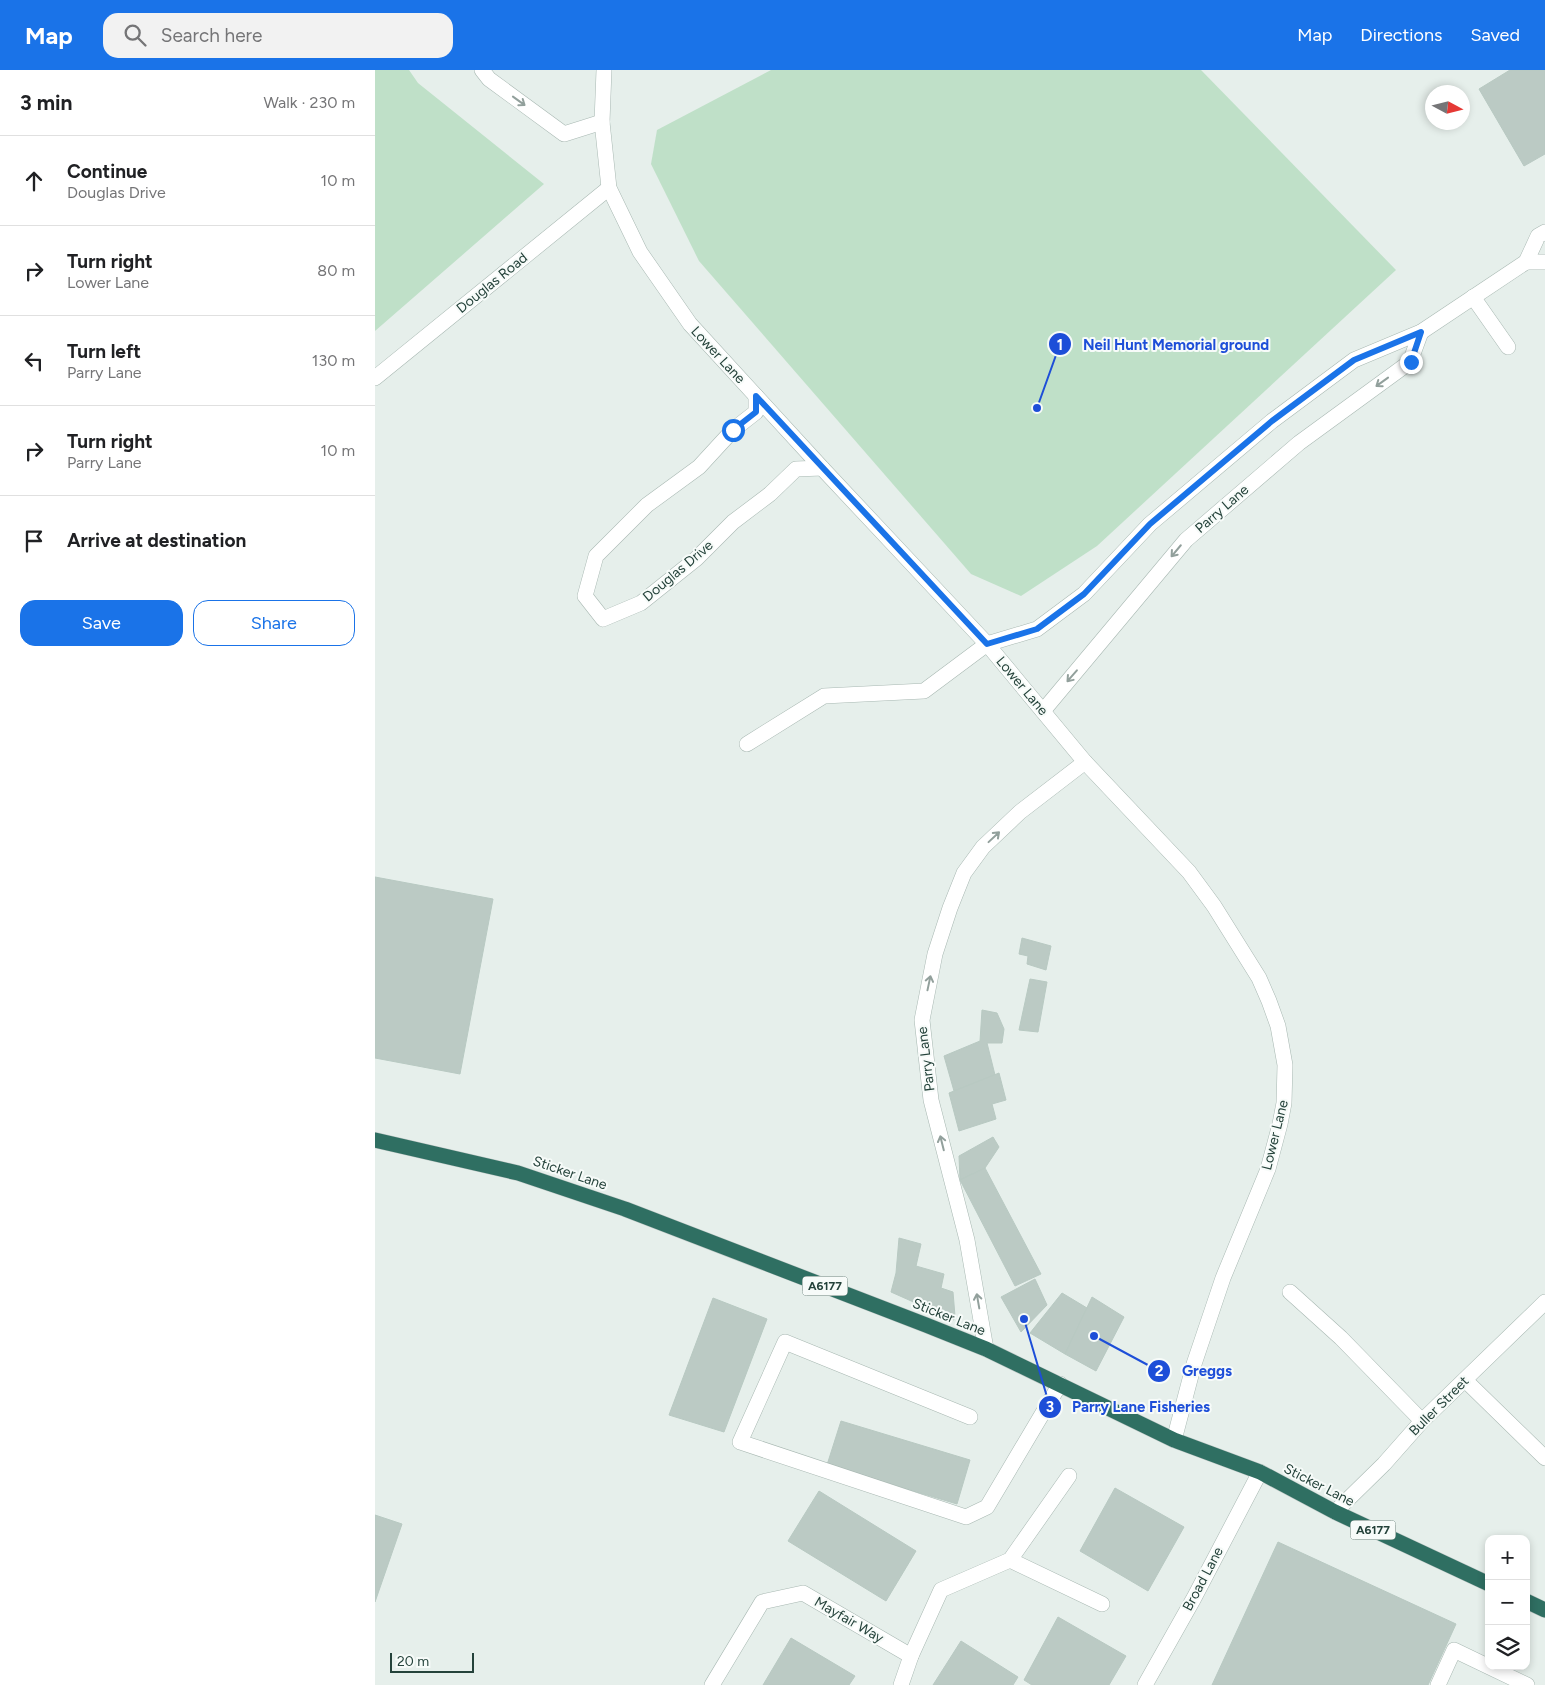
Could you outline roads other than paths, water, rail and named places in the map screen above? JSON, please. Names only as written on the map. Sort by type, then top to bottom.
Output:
[{"type":"highway","name":"Sticker Lane","points":[[375,1140],[518,1173],[625,1209],[986,1349],[1174,1440],[1260,1472],[1335,1512],[1485,1582]]},
{"type":"highway","points":[[1530,1603],[1544,1608]]},
{"type":"street","points":[[482,70],[489,79],[564,134],[602,122]]},
{"type":"street","name":"Lower Lane","points":[[604,70],[602,122],[609,188],[641,252],[690,324],[987,644],[1085,762],[1189,872],[1214,906],[1263,986],[1278,1026],[1285,1065],[1285,1103],[1281,1124],[1267,1169],[1223,1278],[1194,1364],[1174,1440]]},
{"type":"street","name":"Douglas Road","points":[[375,378],[609,188]]},
{"type":"street","points":[[747,744],[824,696],[924,691],[987,644],[1037,629],[1084,594],[1150,524],[1272,421],[1354,360],[1421,332],[1526,262],[1539,236],[1545,232]]},
{"type":"street","points":[[1526,262],[1545,262]]},
{"type":"street","points":[[1473,297],[1508,347]]},
{"type":"street","name":"Parry Lane","points":[[1043,710],[1186,540],[1299,442],[1411,362],[1421,332]]},
{"type":"street","name":"Douglas Drive","points":[[756,396],[756,412],[733,430],[699,467],[647,505],[596,556],[585,596],[603,619],[641,603],[696,559],[733,522],[770,494],[796,469],[822,468]]},
{"type":"street","name":"Parry Lane","points":[[986,1349],[967,1240],[931,1100],[922,1020],[935,954],[964,873],[983,847],[1021,812],[1085,762]]},
{"type":"street","points":[[1290,1292],[1341,1338],[1422,1421]]},
{"type":"street","name":"Buller Street","points":[[1335,1512],[1384,1464],[1422,1421],[1545,1302]]},
{"type":"street","points":[[971,1417],[785,1342],[740,1442],[966,1517],[987,1507],[1060,1384]]},
{"type":"street","points":[[1465,1380],[1544,1455]]},
{"type":"street","name":"Broad Lane","points":[[1145,1685],[1194,1598],[1260,1472]]},
{"type":"street","points":[[901,1685],[911,1656],[941,1590],[1010,1560],[1069,1476]]},
{"type":"street","points":[[1010,1560],[1102,1604]]},
{"type":"street","name":"Mayfair Way","points":[[712,1685],[762,1602],[803,1593],[911,1656]]},
{"type":"street","points":[[1438,1685],[1455,1650],[1527,1685]]},
{"type":"place","name":"Neil Hunt Memorial ground","points":[[1037,408]]},
{"type":"place","name":"Parry Lane Fisheries","points":[[1024,1319]]},
{"type":"place","name":"Greggs","points":[[1094,1336]]}]
